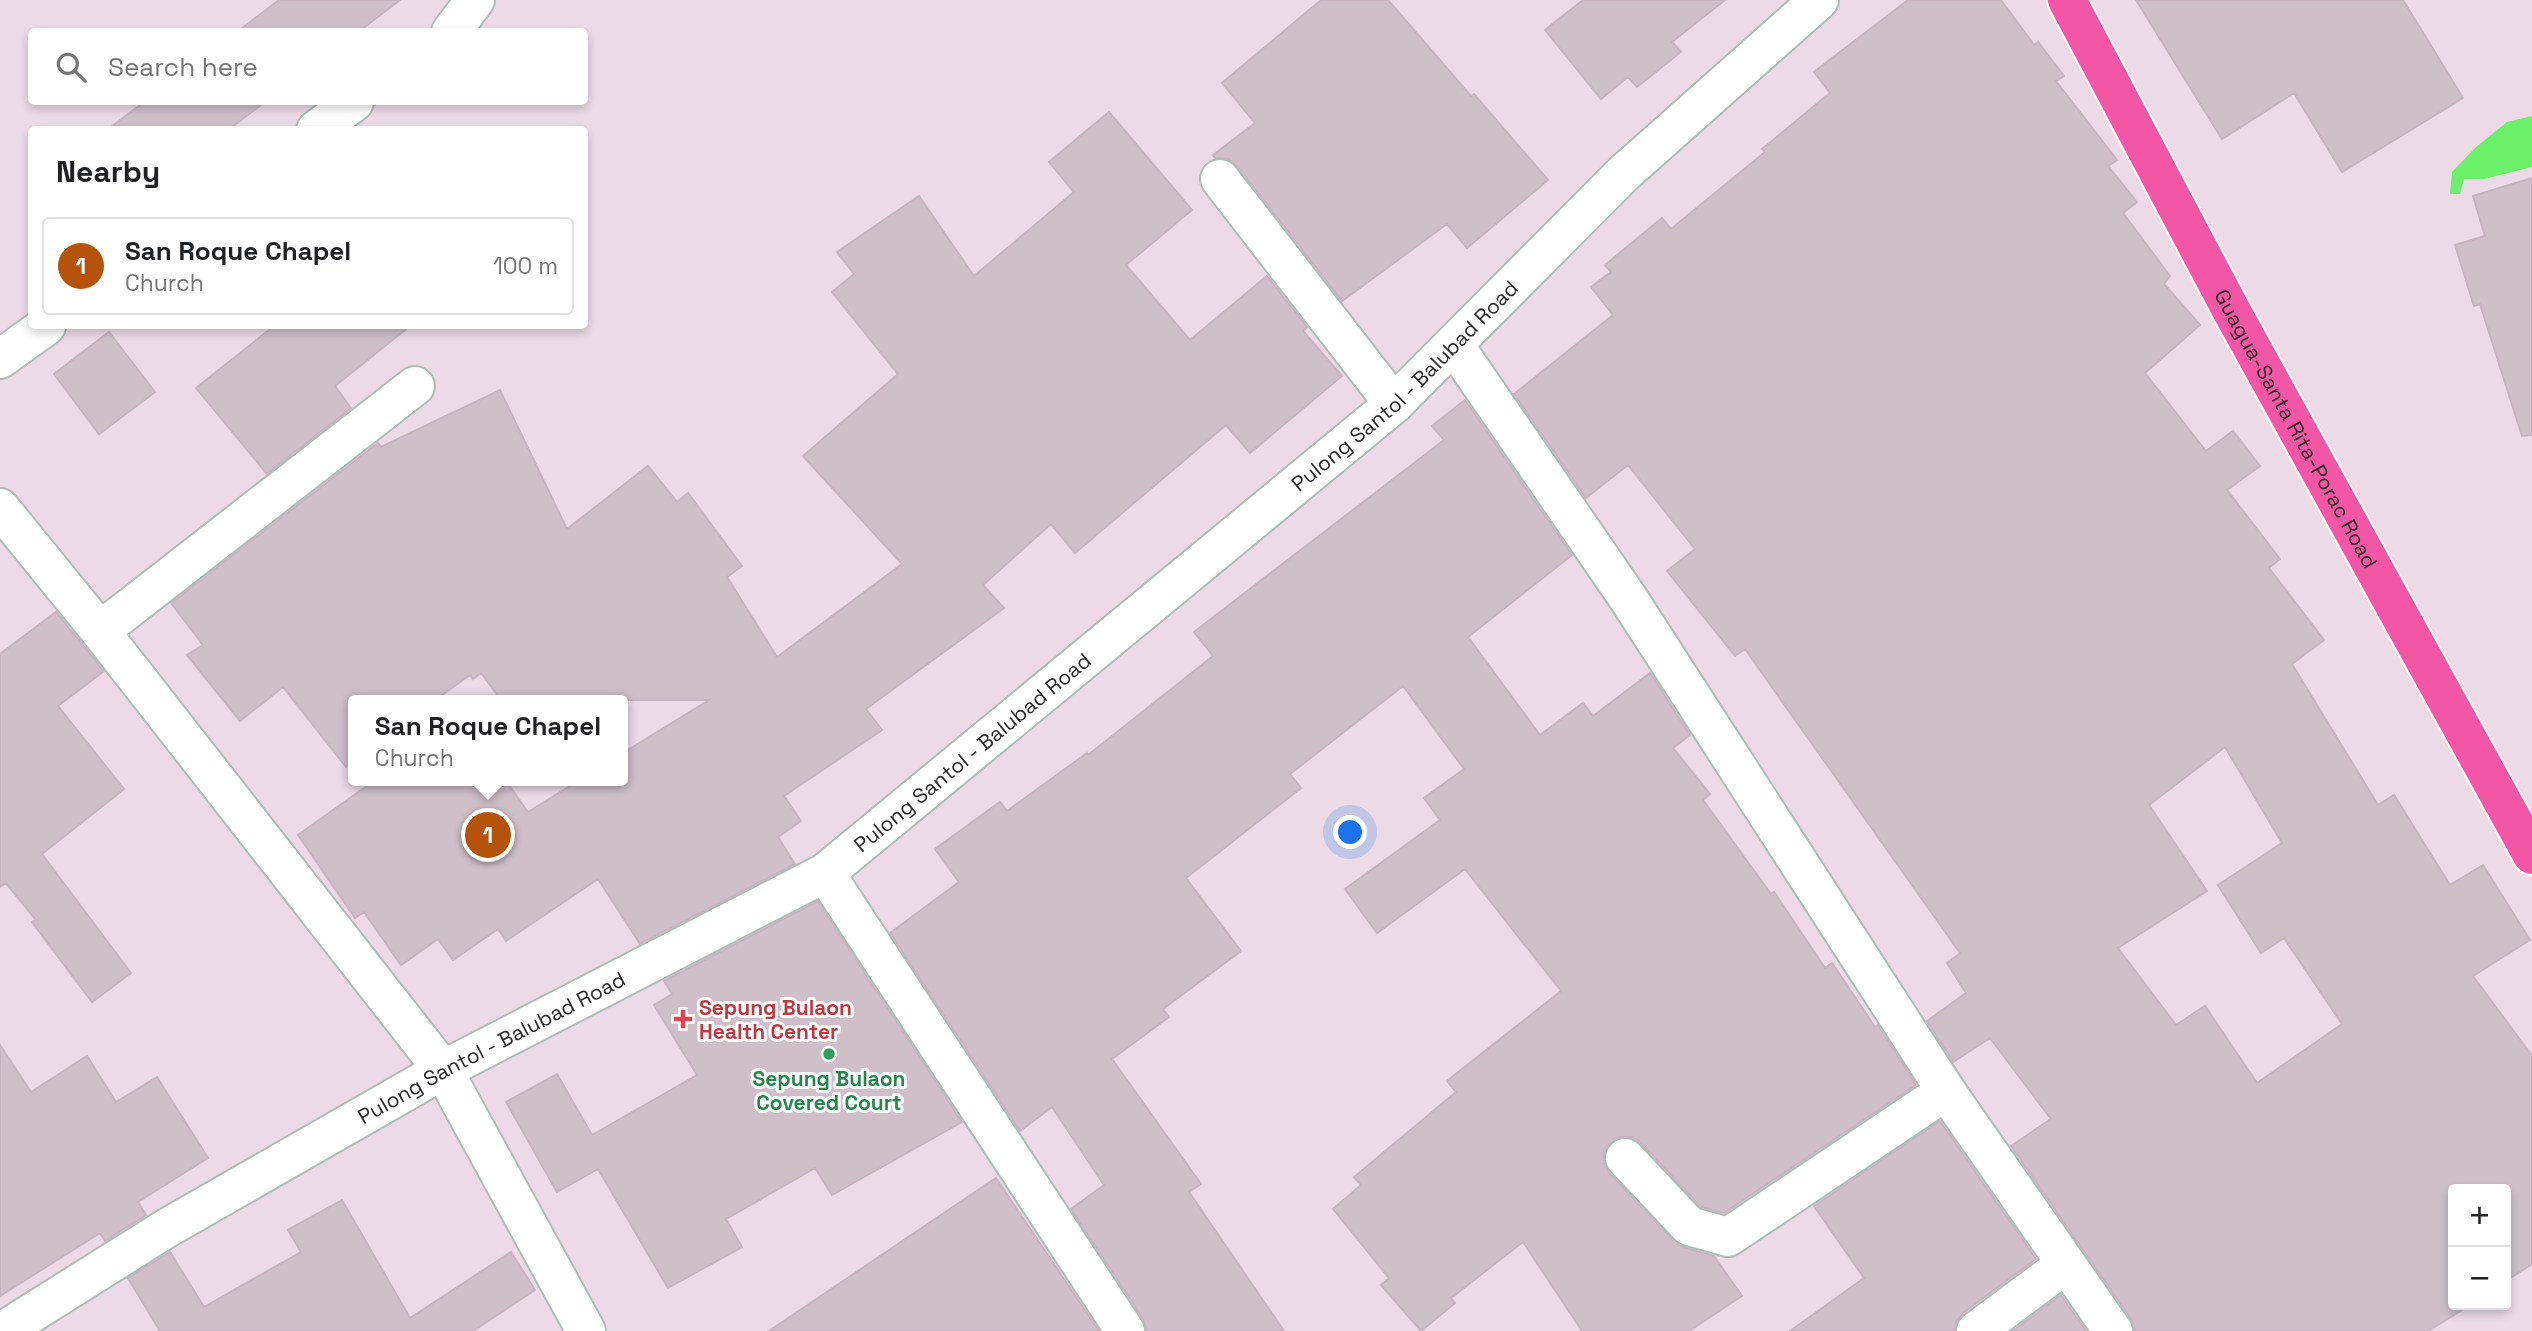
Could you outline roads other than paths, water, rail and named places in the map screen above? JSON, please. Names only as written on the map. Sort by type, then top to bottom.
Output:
[{"type":"main road","name":"Guagua-Santa Rita-Porac Road","points":[[2067,0],[2230,308],[2532,855]]},
{"type":"street","points":[[454,28],[475,0]]},
{"type":"street","name":"Pulong Santol - Balubad Road","points":[[3,1331],[167,1228],[443,1070],[825,873],[1394,404],[1623,174],[1819,0]]},
{"type":"street","points":[[321,126],[350,105]]},
{"type":"street","points":[[1220,179],[1394,404]]},
{"type":"street","points":[[0,359],[43,329]]},
{"type":"street","points":[[1454,345],[1628,598],[1946,1091],[2113,1331]]},
{"type":"street","points":[[100,631],[415,386]]},
{"type":"street","points":[[0,508],[100,631],[443,1070],[586,1331]]},
{"type":"street","points":[[825,873],[1125,1331]]},
{"type":"street","points":[[1625,1158],[1689,1226],[1728,1237],[1946,1091]]},
{"type":"street","points":[[1976,1331],[2066,1264]]},
{"type":"place","name":"San Roque Chapel","points":[[488,835]]},
{"type":"place","name":"Sepung Bulaon Health Center","points":[[683,1019]]},
{"type":"place","name":"Sepung Bulaon Covered Court","points":[[829,1054]]}]
